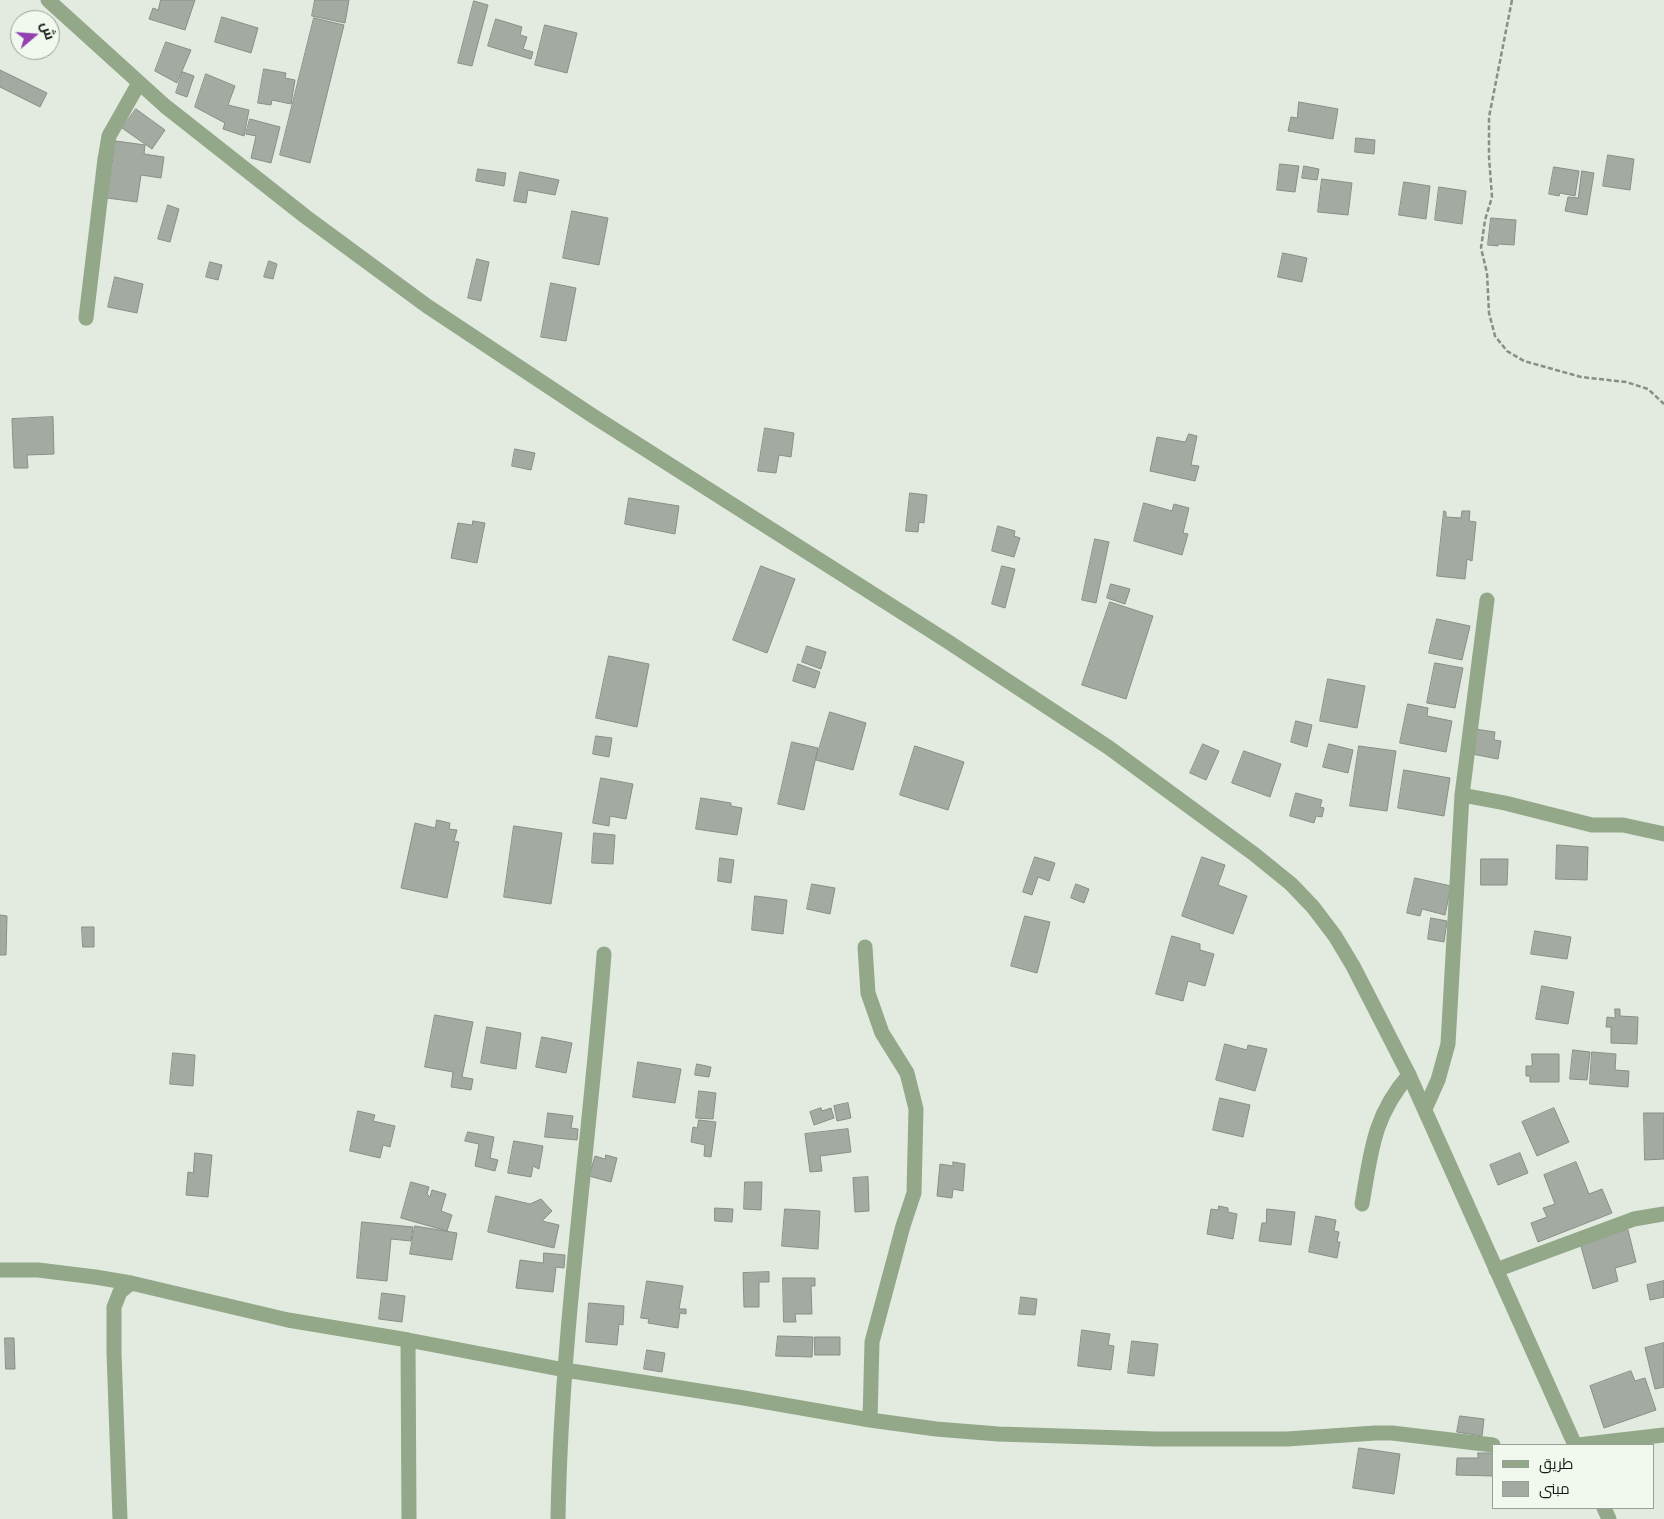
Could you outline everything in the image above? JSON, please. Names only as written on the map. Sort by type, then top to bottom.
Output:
[{"type":"street","points":[[48,0],[165,106],[306,218],[427,306],[593,416],[947,641],[1108,747],[1254,854],[1291,884],[1313,907],[1353,966],[1409,1075],[1576,1444]]},
{"type":"street","points":[[86,318],[109,136],[139,83]]},
{"type":"street","points":[[1425,1109],[1438,1080],[1448,1044],[1462,795],[1487,600]]},
{"type":"street","points":[[1462,795],[1505,803],[1592,825],[1623,825],[1664,834]]},
{"type":"street","points":[[865,948],[868,993],[882,1033],[907,1073],[916,1110],[914,1193],[903,1226],[872,1342],[870,1420]]},
{"type":"street","points":[[558,1519],[565,1370],[599,1029],[604,954]]},
{"type":"street","points":[[1362,1204],[1372,1144],[1380,1117],[1392,1096],[1409,1075]]},
{"type":"street","points":[[1496,1270],[1634,1219],[1664,1214]]},
{"type":"street","points":[[0,1270],[38,1270],[131,1283],[288,1320],[408,1340],[565,1370],[936,1429],[989,1434],[1156,1440],[1287,1439],[1392,1433],[1492,1445]]},
{"type":"street","points":[[120,1519],[114,1306],[120,1292],[131,1283]]},
{"type":"street","points":[[408,1340],[408,1519]]},
{"type":"street","points":[[1585,1444],[1664,1435]]},
{"type":"path","points":[[1512,0],[1490,117],[1489,157],[1492,197],[1484,220],[1481,248],[1487,273],[1489,313],[1495,336],[1507,351],[1524,361],[1582,377],[1626,382],[1648,389],[1664,404]]},
{"type":"building","points":[[161,0],[195,0],[185,30],[149,19],[153,8],[158,10]]},
{"type":"building","points":[[315,0],[349,0],[345,23],[312,16]]},
{"type":"building","points":[[474,1],[488,5],[472,66],[458,63]]},
{"type":"building","points":[[222,17],[258,28],[251,53],[215,42]]},
{"type":"building","points":[[314,18],[344,25],[310,163],[280,155]]},
{"type":"building","points":[[496,19],[522,27],[520,35],[527,37],[523,49],[533,52],[531,59],[488,46]]},
{"type":"building","points":[[545,25],[577,33],[567,73],[535,65]]},
{"type":"building","points":[[166,42],[191,50],[177,83],[155,71]]},
{"type":"building","points":[[264,69],[286,73],[285,78],[295,80],[291,104],[272,100],[271,105],[258,103]]},
{"type":"building","points":[[0,70],[47,93],[40,107],[0,87]]},
{"type":"building","points":[[183,72],[194,76],[187,97],[176,93]]},
{"type":"building","points":[[206,74],[235,86],[228,105],[249,110],[244,136],[223,129],[225,123],[195,107]]},
{"type":"building","points":[[1299,102],[1338,109],[1333,139],[1288,131],[1291,117],[1297,118]]},
{"type":"building","points":[[136,109],[165,130],[152,149],[122,128]]},
{"type":"building","points":[[250,119],[280,127],[271,163],[251,158],[256,136],[246,134]]},
{"type":"building","points":[[1356,138],[1375,140],[1374,154],[1355,152]]},
{"type":"building","points":[[116,141],[145,145],[144,154],[164,157],[161,178],[141,175],[137,202],[107,198]]},
{"type":"building","points":[[1608,155],[1634,159],[1630,190],[1603,186]]},
{"type":"building","points":[[1280,164],[1299,166],[1295,192],[1277,190]]},
{"type":"building","points":[[1304,166],[1319,169],[1317,180],[1302,178]]},
{"type":"building","points":[[1554,167],[1579,171],[1575,196],[1560,193],[1559,196],[1549,194]]},
{"type":"building","points":[[478,169],[506,173],[504,186],[476,181]]},
{"type":"building","points":[[1582,171],[1594,173],[1587,215],[1565,211],[1568,197],[1578,198]]},
{"type":"building","points":[[520,172],[559,180],[555,195],[528,190],[526,203],[514,201]]},
{"type":"building","points":[[1322,179],[1352,183],[1348,215],[1318,212]]},
{"type":"building","points":[[1404,182],[1430,186],[1426,219],[1399,215]]},
{"type":"building","points":[[1439,187],[1466,191],[1462,224],[1435,220]]},
{"type":"building","points":[[168,205],[179,209],[170,242],[158,239]]},
{"type":"building","points":[[572,211],[608,218],[599,265],[563,258]]},
{"type":"building","points":[[1491,218],[1516,220],[1514,245],[1488,245]]},
{"type":"building","points":[[1283,253],[1307,258],[1302,282],[1278,277]]},
{"type":"building","points":[[477,259],[489,262],[481,301],[468,298]]},
{"type":"building","points":[[269,261],[277,264],[273,279],[264,277]]},
{"type":"building","points":[[210,262],[222,265],[218,280],[206,277]]},
{"type":"building","points":[[115,277],[143,284],[137,313],[108,307]]},
{"type":"building","points":[[551,283],[576,288],[566,341],[541,337]]},
{"type":"building","points":[[53,417],[54,454],[27,455],[28,468],[14,468],[12,419]]},
{"type":"building","points":[[765,428],[794,433],[791,457],[779,455],[776,473],[758,471]]},
{"type":"building","points":[[1189,434],[1197,436],[1191,465],[1199,466],[1195,481],[1150,471],[1157,437],[1185,442]]},
{"type":"building","points":[[515,449],[535,453],[531,470],[512,466]]},
{"type":"building","points":[[910,493],[927,495],[924,523],[919,522],[918,532],[906,531]]},
{"type":"building","points":[[629,498],[679,506],[675,534],[625,524]]},
{"type":"building","points":[[1144,503],[1172,511],[1174,504],[1189,508],[1183,533],[1188,534],[1182,555],[1134,541]]},
{"type":"building","points":[[1444,511],[1446,512],[1446,517],[1461,518],[1462,511],[1470,511],[1469,521],[1476,522],[1472,561],[1467,559],[1465,579],[1437,576]]},
{"type":"building","points":[[473,521],[485,523],[477,563],[451,558],[458,523],[472,525]]},
{"type":"building","points":[[998,526],[1015,531],[1014,536],[1020,538],[1014,557],[992,551]]},
{"type":"building","points":[[1095,539],[1109,542],[1096,603],[1082,600]]},
{"type":"building","points":[[761,566],[795,579],[767,653],[733,640]]},
{"type":"building","points":[[1002,566],[1015,569],[1005,608],[992,604]]},
{"type":"building","points":[[1111,584],[1130,589],[1125,604],[1107,598]]},
{"type":"building","points":[[1110,602],[1153,616],[1126,699],[1082,685]]},
{"type":"building","points":[[1437,619],[1470,626],[1462,660],[1429,653]]},
{"type":"building","points":[[807,646],[826,652],[821,669],[802,662]]},
{"type":"building","points":[[609,656],[649,664],[637,727],[596,718]]},
{"type":"building","points":[[1435,663],[1463,668],[1455,708],[1427,703]]},
{"type":"building","points":[[798,664],[820,672],[815,688],[793,681]]},
{"type":"building","points":[[1328,679],[1365,686],[1357,728],[1320,721]]},
{"type":"building","points":[[1408,704],[1428,708],[1427,716],[1452,721],[1446,752],[1400,743]]},
{"type":"building","points":[[830,712],[866,723],[853,770],[816,760]]},
{"type":"building","points":[[1296,721],[1312,725],[1307,747],[1291,742]]},
{"type":"building","points":[[1475,729],[1495,732],[1494,740],[1501,741],[1498,759],[1472,754]]},
{"type":"building","points":[[596,736],[612,738],[609,757],[593,754]]},
{"type":"building","points":[[792,742],[818,748],[804,810],[778,804]]},
{"type":"building","points":[[1203,744],[1219,751],[1206,780],[1190,773]]},
{"type":"building","points":[[1329,744],[1353,750],[1348,773],[1323,767]]},
{"type":"building","points":[[915,746],[964,762],[948,810],[900,795]]},
{"type":"building","points":[[1359,746],[1396,751],[1387,811],[1350,806]]},
{"type":"building","points":[[1244,751],[1281,764],[1270,797],[1232,783]]},
{"type":"building","points":[[1404,770],[1450,778],[1444,816],[1398,808]]},
{"type":"building","points":[[601,778],[633,784],[626,819],[610,816],[609,826],[593,823]]},
{"type":"building","points":[[1296,793],[1322,800],[1320,807],[1324,808],[1322,817],[1316,816],[1314,823],[1290,816]]},
{"type":"building","points":[[701,798],[731,803],[731,806],[742,808],[737,835],[696,829]]},
{"type":"building","points":[[437,820],[450,823],[449,829],[457,830],[454,841],[459,842],[447,898],[401,888],[415,823],[435,828]]},
{"type":"building","points":[[514,826],[562,833],[551,904],[504,897]]},
{"type":"building","points":[[594,833],[615,835],[613,864],[592,863]]},
{"type":"building","points":[[1557,845],[1588,847],[1587,880],[1556,879]]},
{"type":"building","points":[[1035,857],[1055,863],[1049,881],[1038,877],[1032,895],[1023,892]]},
{"type":"building","points":[[1202,857],[1225,865],[1218,885],[1247,896],[1233,934],[1182,916]]},
{"type":"building","points":[[720,858],[734,860],[731,883],[718,881]]},
{"type":"building","points":[[1481,859],[1508,859],[1507,885],[1481,885]]},
{"type":"building","points":[[1415,878],[1451,886],[1445,915],[1422,909],[1420,916],[1407,913]]},
{"type":"building","points":[[812,884],[835,888],[830,914],[807,909]]},
{"type":"building","points":[[1076,884],[1089,889],[1084,903],[1071,898]]},
{"type":"building","points":[[755,896],[787,900],[783,934],[752,930]]},
{"type":"building","points":[[0,915],[7,916],[6,955],[0,955]]},
{"type":"building","points":[[1025,916],[1050,922],[1037,973],[1011,966]]},
{"type":"building","points":[[1431,918],[1447,921],[1444,942],[1428,939]]},
{"type":"building","points":[[82,927],[94,927],[94,947],[83,947]]},
{"type":"building","points":[[1535,931],[1571,937],[1567,959],[1531,954]]},
{"type":"building","points":[[1172,936],[1200,944],[1200,950],[1214,954],[1205,986],[1188,981],[1183,1001],[1156,994]]},
{"type":"building","points":[[1542,986],[1574,992],[1568,1024],[1536,1019]]},
{"type":"building","points":[[1615,1009],[1620,1009],[1620,1016],[1638,1017],[1637,1044],[1611,1043],[1611,1027],[1606,1027],[1607,1017],[1615,1018]]},
{"type":"building","points":[[435,1015],[473,1022],[462,1077],[473,1079],[471,1090],[451,1087],[453,1072],[425,1067]]},
{"type":"building","points":[[487,1027],[521,1033],[516,1069],[481,1063]]},
{"type":"building","points":[[542,1037],[572,1043],[566,1073],[536,1067]]},
{"type":"building","points":[[1225,1044],[1247,1050],[1248,1045],[1267,1049],[1255,1091],[1216,1080]]},
{"type":"building","points":[[1573,1050],[1590,1052],[1587,1080],[1570,1079]]},
{"type":"building","points":[[1592,1052],[1616,1054],[1615,1070],[1629,1071],[1628,1087],[1590,1084]]},
{"type":"building","points":[[173,1053],[195,1055],[193,1086],[170,1084]]},
{"type":"building","points":[[1532,1054],[1559,1054],[1559,1082],[1530,1082],[1530,1076],[1526,1076],[1526,1066],[1532,1066]]},
{"type":"building","points":[[638,1062],[681,1069],[675,1103],[633,1097]]},
{"type":"building","points":[[697,1064],[711,1067],[709,1077],[695,1075]]},
{"type":"building","points":[[699,1091],[716,1093],[713,1119],[696,1118]]},
{"type":"building","points":[[1220,1098],[1250,1105],[1243,1137],[1213,1130]]},
{"type":"building","points":[[848,1103],[851,1118],[837,1121],[834,1106]]},
{"type":"building","points":[[821,1108],[822,1111],[831,1108],[834,1118],[814,1125],[810,1112]]},
{"type":"building","points":[[1554,1108],[1569,1142],[1537,1156],[1522,1122]]},
{"type":"building","points":[[358,1111],[375,1115],[373,1121],[395,1126],[390,1147],[383,1145],[380,1158],[350,1151]]},
{"type":"building","points":[[548,1113],[573,1116],[571,1128],[578,1129],[577,1140],[545,1137]]},
{"type":"building","points":[[1644,1113],[1664,1113],[1664,1159],[1645,1160]]},
{"type":"building","points":[[699,1120],[716,1122],[711,1157],[704,1156],[705,1145],[691,1142],[693,1127],[697,1128]]},
{"type":"building","points":[[848,1129],[851,1152],[820,1156],[822,1171],[810,1172],[805,1134]]},
{"type":"building","points":[[468,1132],[494,1137],[490,1158],[498,1160],[495,1171],[475,1166],[479,1144],[465,1141]]},
{"type":"building","points":[[514,1141],[543,1146],[539,1169],[533,1166],[531,1177],[508,1173]]},
{"type":"building","points":[[195,1153],[212,1155],[208,1197],[186,1195],[188,1172],[193,1173]]},
{"type":"building","points":[[1520,1153],[1528,1173],[1498,1185],[1490,1165]]},
{"type":"building","points":[[606,1155],[617,1158],[611,1182],[589,1176],[595,1156],[605,1159]]},
{"type":"building","points":[[953,1162],[965,1164],[963,1191],[953,1189],[952,1198],[937,1196],[940,1164],[953,1166]]},
{"type":"building","points":[[1576,1162],[1589,1194],[1602,1189],[1612,1213],[1538,1242],[1531,1223],[1547,1217],[1543,1208],[1555,1204],[1544,1175]]},
{"type":"building","points":[[868,1177],[869,1211],[855,1212],[853,1178]]},
{"type":"building","points":[[411,1182],[429,1187],[427,1194],[430,1197],[432,1190],[446,1194],[441,1211],[452,1215],[447,1231],[401,1218]]},
{"type":"building","points":[[745,1182],[762,1182],[761,1210],[744,1209]]},
{"type":"building","points":[[496,1196],[530,1204],[541,1199],[552,1211],[542,1221],[559,1225],[554,1248],[488,1232]]},
{"type":"building","points":[[1219,1206],[1228,1208],[1228,1212],[1237,1214],[1233,1239],[1207,1234],[1211,1209],[1218,1210]]},
{"type":"building","points":[[715,1208],[733,1209],[732,1222],[715,1221]]},
{"type":"building","points":[[785,1209],[820,1211],[818,1249],[782,1246]]},
{"type":"building","points":[[1267,1209],[1295,1212],[1291,1245],[1259,1241],[1262,1223],[1266,1223]]},
{"type":"building","points":[[1316,1216],[1336,1220],[1334,1231],[1339,1232],[1337,1242],[1340,1242],[1337,1258],[1309,1252]]},
{"type":"building","points":[[362,1222],[413,1227],[411,1241],[391,1239],[387,1281],[357,1278]]},
{"type":"building","points":[[415,1226],[457,1233],[452,1260],[410,1254]]},
{"type":"building","points":[[1628,1230],[1636,1262],[1615,1268],[1618,1281],[1593,1289],[1580,1243]]},
{"type":"building","points":[[544,1253],[565,1255],[564,1268],[556,1267],[553,1292],[516,1288],[520,1260],[543,1263]]},
{"type":"building","points":[[769,1272],[769,1282],[759,1282],[759,1307],[744,1307],[743,1273]]},
{"type":"building","points":[[783,1278],[815,1278],[815,1286],[811,1286],[812,1314],[795,1314],[796,1322],[784,1322]]},
{"type":"building","points":[[647,1281],[683,1286],[679,1309],[686,1309],[686,1314],[680,1313],[678,1328],[648,1323],[649,1319],[641,1318]]},
{"type":"building","points":[[1664,1281],[1664,1297],[1650,1300],[1647,1285]]},
{"type":"building","points":[[382,1293],[405,1296],[402,1322],[379,1319]]},
{"type":"building","points":[[1021,1297],[1037,1299],[1035,1315],[1019,1314]]},
{"type":"building","points":[[589,1303],[624,1306],[623,1325],[619,1324],[617,1345],[586,1342]]},
{"type":"building","points":[[1082,1330],[1110,1334],[1108,1345],[1114,1346],[1111,1370],[1078,1366]]},
{"type":"building","points":[[778,1336],[813,1337],[812,1357],[776,1356]]},
{"type":"building","points":[[815,1337],[840,1337],[840,1355],[815,1355]]},
{"type":"building","points":[[5,1338],[14,1338],[15,1369],[6,1369]]},
{"type":"building","points":[[1132,1341],[1158,1344],[1154,1376],[1128,1373]]},
{"type":"building","points":[[1664,1343],[1664,1387],[1655,1389],[1645,1348]]},
{"type":"building","points":[[647,1350],[665,1353],[662,1372],[644,1369]]},
{"type":"building","points":[[1631,1371],[1635,1381],[1645,1378],[1656,1410],[1604,1428],[1590,1386]]},
{"type":"building","points":[[1460,1416],[1484,1419],[1482,1436],[1457,1432]]},
{"type":"building","points":[[1359,1448],[1400,1454],[1394,1494],[1353,1488]]},
{"type":"building","points":[[1478,1453],[1492,1453],[1492,1476],[1456,1475],[1457,1458],[1478,1458]]}]
